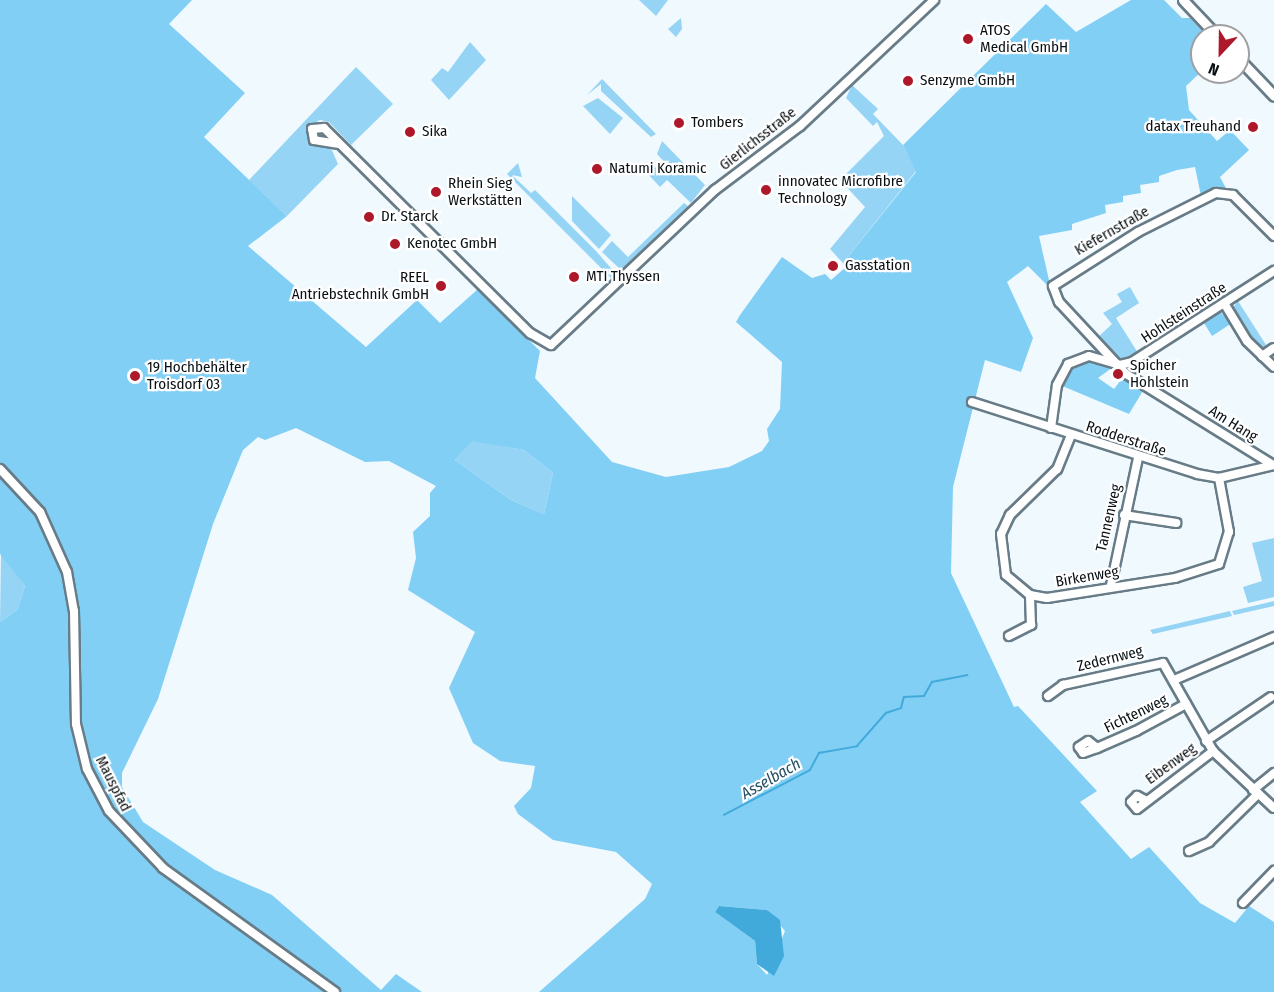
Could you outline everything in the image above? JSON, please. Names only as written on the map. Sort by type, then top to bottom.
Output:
[{"type":"main road","points":[[1183,0],[1206,24]]},
{"type":"main road","points":[[1250,71],[1274,96]]},
{"type":"street","name":"Gierlichsstraße","points":[[339,144],[530,333],[551,345],[715,190],[800,126],[934,0]]},
{"type":"street","name":"Kiefernstraße","points":[[1120,365],[1059,302],[1053,286],[1059,279],[1216,193],[1233,195],[1274,236]]},
{"type":"street","name":"Hohlsteinstraße","points":[[1120,365],[1274,271]]},
{"type":"street","points":[[1224,303],[1262,356],[1274,367]]},
{"type":"street","points":[[1262,356],[1274,348]]},
{"type":"street","points":[[1052,428],[1057,385],[1068,364],[1089,356],[1120,365]]},
{"type":"street","name":"Am Hang","points":[[1120,365],[1274,465]]},
{"type":"street","name":"Rodderstraße","points":[[972,402],[1138,458],[1219,478],[1274,465]]},
{"type":"street","points":[[1009,636],[1031,624],[1030,595],[1006,575],[1001,534],[1010,515],[1057,469],[1071,435]]},
{"type":"street","name":"Tannenweg","points":[[1111,585],[1124,515],[1138,458]]},
{"type":"street","name":"Mauspfad","points":[[0,469],[40,512],[67,572],[74,611],[76,724],[87,769],[109,811],[146,854],[335,992]]},
{"type":"street","name":"Birkenweg","points":[[1030,595],[1047,598],[1111,585],[1175,578],[1219,564],[1229,532],[1219,478]]},
{"type":"street","points":[[1124,515],[1176,523]]},
{"type":"street","points":[[1274,637],[1174,680],[1213,751],[1274,808]]},
{"type":"street","name":"Zedernweg","points":[[1048,696],[1063,686],[1155,661],[1174,680]]},
{"type":"street","points":[[1206,741],[1271,697]]},
{"type":"street","name":"Fichtenweg","points":[[1097,748],[1186,704]]},
{"type":"street","name":"Eibenweg","points":[[1145,800],[1213,751]]},
{"type":"street","points":[[1189,851],[1209,842],[1274,773]]},
{"type":"street","points":[[1243,903],[1274,871]]},
{"type":"shaded area","points":[[0,0],[192,0],[169,24],[245,93],[204,137],[287,216],[248,246],[366,347],[417,300],[440,323],[478,289],[540,351],[535,378],[612,462],[666,477],[729,467],[762,451],[769,441],[767,429],[780,409],[782,362],[736,322],[740,315],[782,257],[812,278],[825,274],[831,280],[846,267],[843,263],[916,172],[903,145],[1046,4],[1076,32],[1131,0],[1164,0],[1182,18],[1190,18],[1196,24],[1190,24],[1190,82],[1186,86],[1189,110],[1217,141],[1230,130],[1249,150],[1220,177],[1227,190],[1201,196],[1195,167],[1177,170],[1159,176],[1159,182],[1140,185],[1141,193],[1123,196],[1123,202],[1105,205],[1106,213],[1072,224],[1072,230],[1039,236],[1051,289],[1028,266],[1007,282],[1033,338],[1021,372],[985,360],[953,487],[951,573],[1014,707],[1018,706],[1097,791],[1080,802],[1131,859],[1149,847],[1200,903],[1235,923],[1249,906],[1274,922],[1274,992],[539,992],[645,899],[652,884],[616,852],[553,840],[518,814],[514,806],[531,788],[535,766],[500,761],[473,743],[449,688],[475,632],[408,590],[416,558],[413,532],[430,516],[430,493],[436,486],[389,461],[365,462],[296,428],[265,440],[258,437],[243,450],[213,524],[158,699],[122,773],[122,787],[143,822],[215,870],[272,895],[381,990],[396,974],[422,992],[0,992],[0,622],[17,610],[25,586],[0,554]],"holes":[[[472,441],[524,450],[553,473],[544,514],[511,500],[455,460]],[[719,906],[767,910],[785,931],[767,975],[757,964],[755,941],[715,912]]]},
{"type":"shaded area","points":[[639,0],[668,0],[656,16]]},
{"type":"shaded area","points":[[681,18],[682,29],[676,37],[668,29]]},
{"type":"shaded area","points":[[470,42],[486,60],[449,100],[431,80],[442,68],[448,72]]},
{"type":"shaded area","points":[[356,67],[393,104],[351,145],[329,122],[320,120],[307,127],[308,141],[331,148],[338,164],[287,216],[249,180]]},
{"type":"shaded area","points":[[602,79],[656,134],[651,137],[601,91],[601,84],[587,95]]},
{"type":"shaded area","points":[[852,85],[878,109],[873,114],[903,145],[916,171],[843,263],[830,249],[865,207],[840,180],[884,136],[877,122],[873,126],[846,98]]},
{"type":"shaded area","points":[[598,98],[623,118],[610,134],[583,106]]},
{"type":"shaded area","points":[[662,141],[705,185],[691,203],[667,180],[660,187],[646,172],[653,165],[661,173],[668,166],[657,154]]},
{"type":"shaded area","points":[[518,163],[522,177],[512,175],[531,193],[535,190],[617,275],[612,279],[507,174]]},
{"type":"shaded area","points":[[572,196],[611,235],[599,249],[572,221]]},
{"type":"shaded area","points":[[684,203],[688,206],[621,270],[602,252],[612,241],[628,257]]},
{"type":"shaded area","points":[[1130,287],[1139,303],[1116,318],[1138,353],[1122,360],[1096,339],[1112,324],[1103,313],[1122,302],[1117,294]]},
{"type":"shaded area","points":[[1238,301],[1268,348],[1266,350],[1257,346],[1232,309]]},
{"type":"shaded area","points":[[1220,312],[1232,323],[1212,336],[1204,323]]},
{"type":"shaded area","points":[[1086,359],[1113,367],[1098,378],[1114,389],[1124,376],[1144,389],[1129,414],[1060,385],[1070,367]]},
{"type":"shaded area","points":[[472,440],[524,450],[553,473],[544,514],[511,500],[455,460]]},
{"type":"shaded area","points":[[1274,538],[1274,597],[1248,603],[1243,587],[1262,581],[1252,543]]},
{"type":"shaded area","points":[[1,553],[25,586],[17,610],[0,622]]},
{"type":"shaded area","points":[[1274,601],[1274,606],[1234,615],[1232,611]]},
{"type":"shaded area","points":[[1230,611],[1232,616],[1153,634],[1150,630]]},
{"type":"shaded area","points":[[719,906],[767,910],[780,920],[784,956],[774,976],[757,964],[755,941],[715,912]]},
{"type":"waterway","name":"Asselbach","points":[[724,815],[810,770],[819,753],[857,746],[886,713],[901,708],[904,697],[924,696],[932,682],[967,675]]},
{"type":"place","name":"ATOS Medical GmbH","points":[[968,39]]},
{"type":"place","name":"Senzyme GmbH","points":[[908,81]]},
{"type":"place","name":"Tombers","points":[[679,123]]},
{"type":"place","name":"datax Treuhand","points":[[1253,127]]},
{"type":"place","name":"Sika","points":[[410,132]]},
{"type":"place","name":"Natumi Koramic","points":[[597,169]]},
{"type":"place","name":"innovatec Microfibre Technology","points":[[766,190]]},
{"type":"place","name":"Rhein Sieg Werkstätten","points":[[436,192]]},
{"type":"place","name":"Dr. Starck","points":[[369,217]]},
{"type":"place","name":"Kenotec GmbH","points":[[395,244]]},
{"type":"place","name":"Gasstation","points":[[833,266]]},
{"type":"place","name":"MTI Thyssen","points":[[574,277]]},
{"type":"place","name":"REEL Antriebstechnik GmbH","points":[[441,286]]},
{"type":"place","name":"Spicher Hohlstein","points":[[1118,374]]},
{"type":"place","name":"19 Hochbehälter Troisdorf 03","points":[[135,376]]}]
